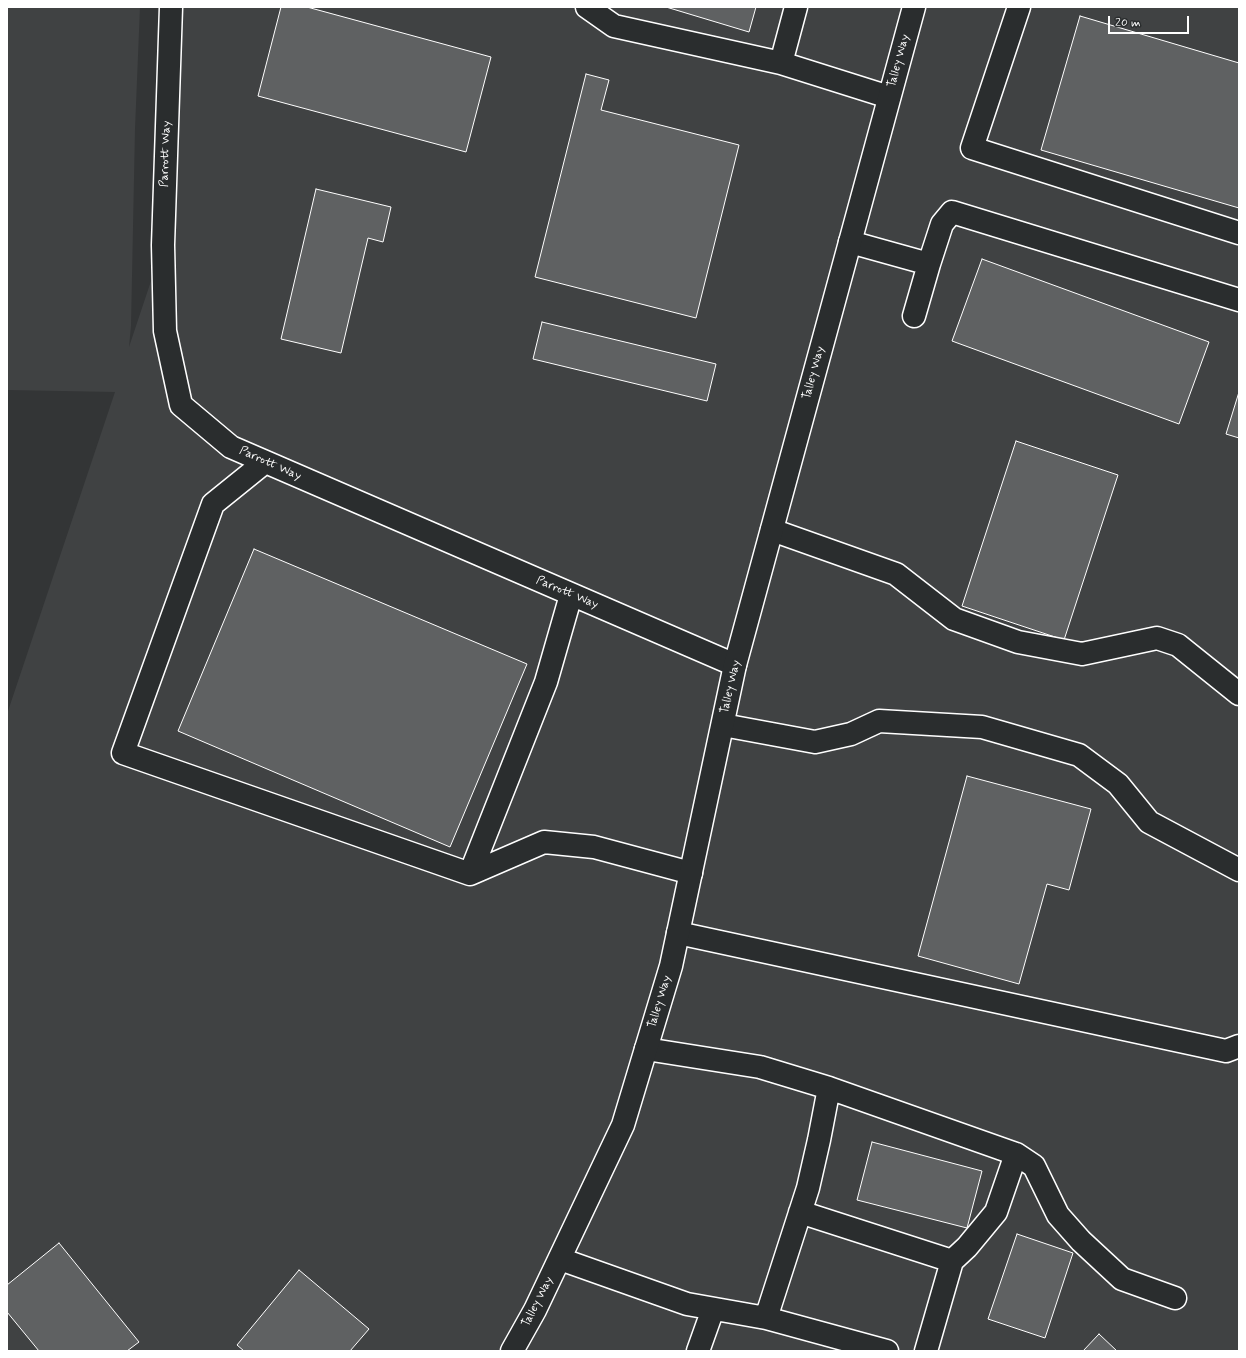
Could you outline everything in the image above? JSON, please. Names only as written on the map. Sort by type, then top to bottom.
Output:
[{"type":"main road","name":"Parrott Way","points":[[171,7],[163,245],[165,331],[181,405],[231,447],[735,665]]},
{"type":"main road","points":[[587,7],[614,26],[781,63],[889,97]]},
{"type":"main road","points":[[781,63],[796,7]]},
{"type":"main road","name":"Talley Way","points":[[512,1351],[535,1310],[623,1125],[671,966],[735,665],[914,7]]},
{"type":"main road","points":[[1019,7],[972,148],[1239,233]]},
{"type":"main road","points":[[914,316],[928,264],[942,224],[952,212],[1239,300]]},
{"type":"main road","points":[[850,242],[928,264]]},
{"type":"main road","points":[[265,462],[213,504],[123,753],[470,874],[544,842],[594,847],[691,873]]},
{"type":"main road","points":[[772,530],[896,574],[954,618],[1018,642],[1082,654],[1157,638],[1178,645],[1239,694]]},
{"type":"main road","points":[[470,874],[546,682],[571,595]]},
{"type":"main road","points":[[722,725],[815,742],[851,734],[879,721],[982,727],[1079,755],[1118,784],[1149,822],[1239,870]]},
{"type":"main road","points":[[678,933],[1226,1051],[1239,1046]]},
{"type":"main road","points":[[646,1049],[760,1067],[829,1088],[1016,1154],[1034,1166],[1058,1214],[1081,1241],[1122,1279],[1175,1298]]},
{"type":"main road","points":[[766,1318],[808,1188],[820,1140],[829,1088]]},
{"type":"main road","points":[[926,1351],[952,1261],[967,1247],[996,1212],[1016,1154]]},
{"type":"main road","points":[[800,1212],[952,1261]]},
{"type":"main road","points":[[560,1259],[688,1304],[766,1318],[887,1351]]},
{"type":"main road","points":[[698,1351],[713,1309]]},
{"type":"shaded area","points":[[7,7],[140,7],[135,129],[131,326],[129,347],[163,245],[171,7],[1239,7],[1239,1351],[7,1351],[7,714],[115,392],[7,390]]},
{"type":"building","points":[[281,7],[307,7],[491,57],[466,152],[258,96]]},
{"type":"building","points":[[666,7],[756,7],[749,32]]},
{"type":"building","points":[[1080,16],[1239,63],[1239,208],[1041,150]]},
{"type":"building","points":[[586,74],[609,80],[601,110],[739,145],[696,318],[535,277]]},
{"type":"building","points":[[316,189],[391,207],[383,242],[368,238],[341,353],[281,339]]},
{"type":"building","points":[[982,259],[1209,342],[1179,424],[952,341]]},
{"type":"building","points":[[542,322],[716,364],[707,401],[533,359]]},
{"type":"building","points":[[1239,392],[1239,438],[1226,434]]},
{"type":"building","points":[[1016,441],[1118,475],[1064,640],[962,606]]},
{"type":"building","points":[[254,549],[527,664],[450,847],[178,731]]},
{"type":"building","points":[[967,776],[1091,809],[1069,890],[1047,884],[1019,984],[918,956]]},
{"type":"building","points":[[872,1142],[982,1171],[967,1228],[857,1200]]},
{"type":"building","points":[[1017,1234],[1073,1253],[1045,1338],[988,1319]]},
{"type":"building","points":[[59,1243],[139,1342],[127,1351],[39,1351],[7,1312],[7,1285]]},
{"type":"building","points":[[299,1270],[369,1329],[350,1351],[244,1351],[237,1345]]},
{"type":"building","points":[[1099,1334],[1117,1351],[1083,1351]]}]
